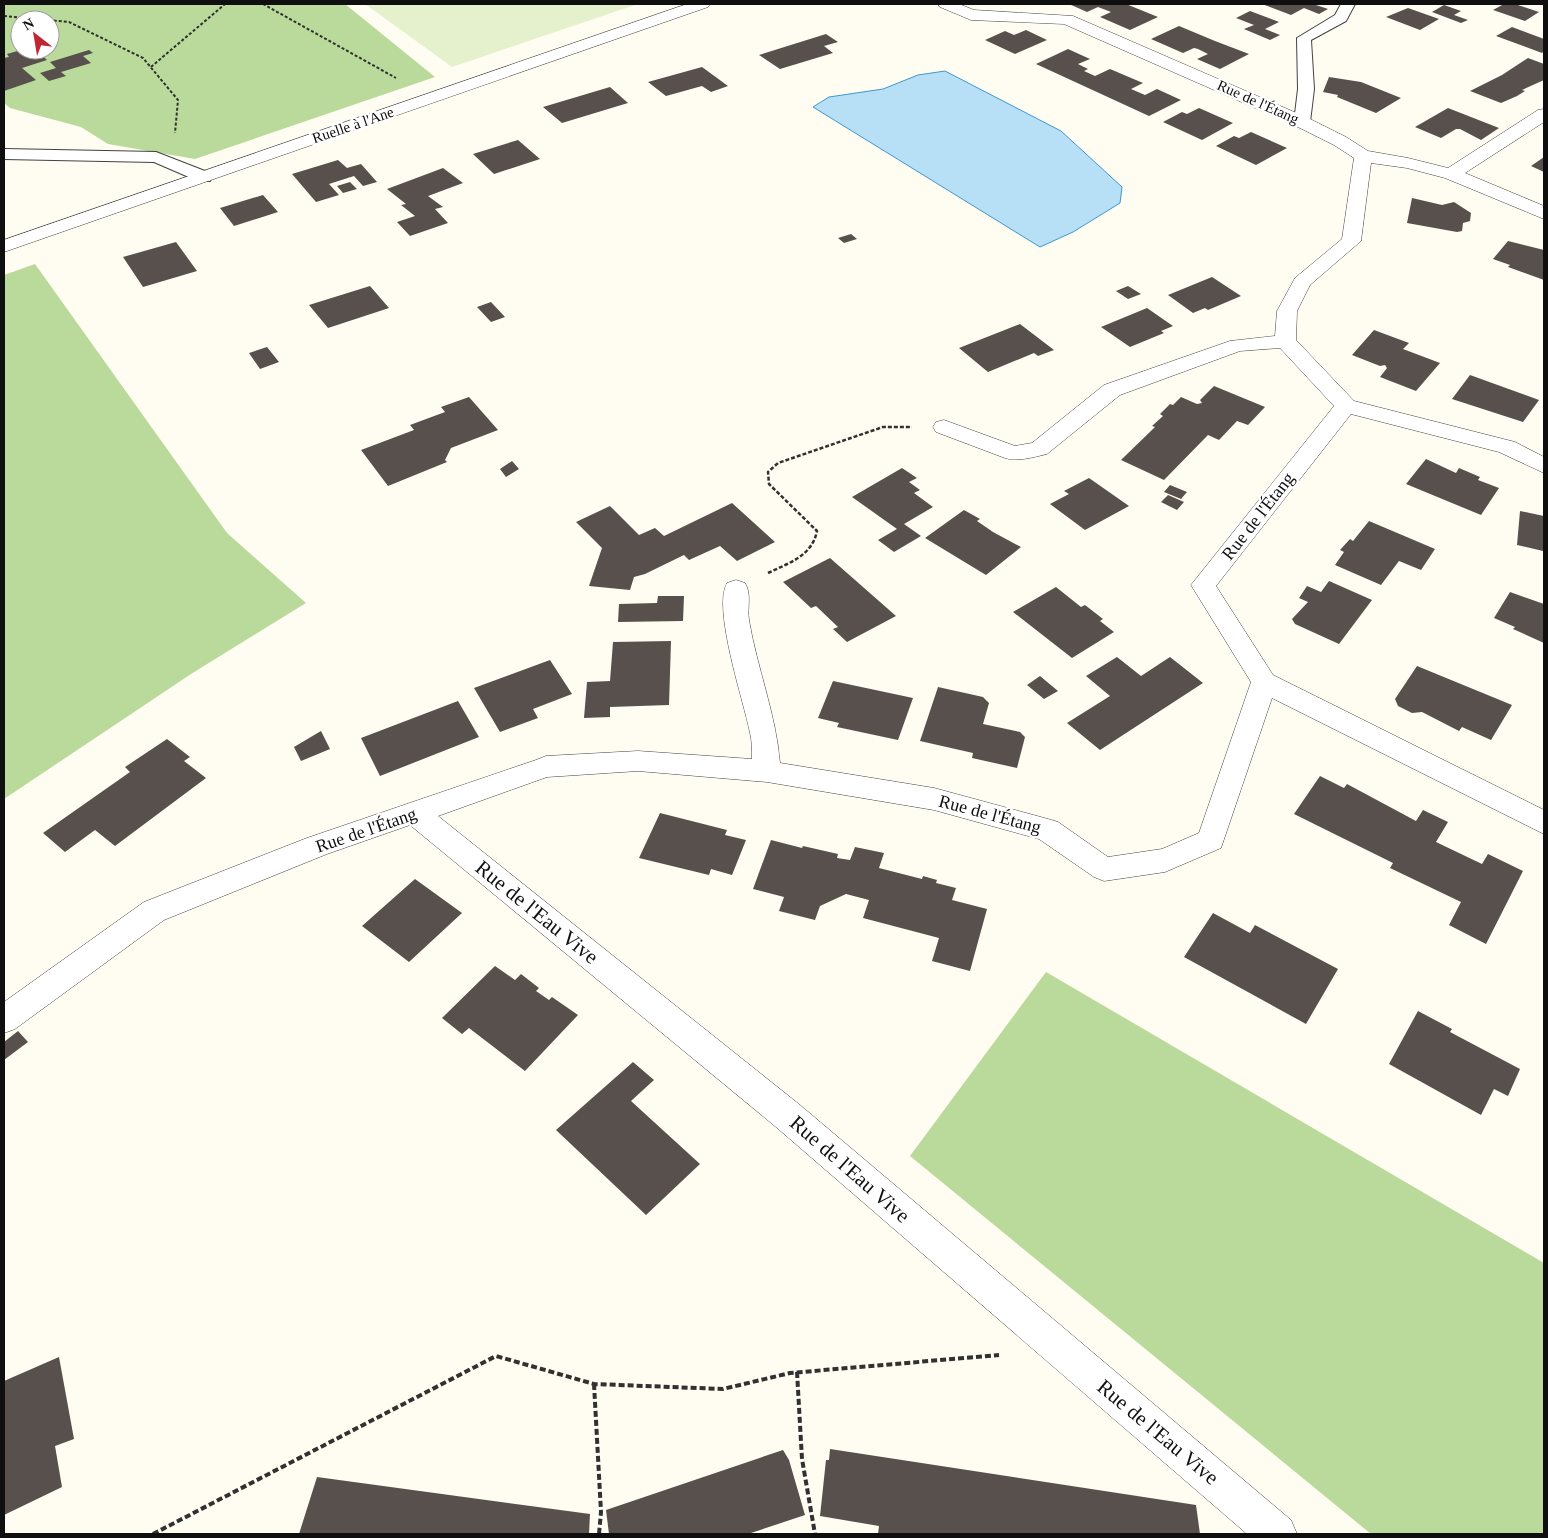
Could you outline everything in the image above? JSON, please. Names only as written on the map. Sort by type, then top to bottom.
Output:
[{"type":"street","name":"Ruelle à l'Ane","points":[[4,246],[702,4]]},
{"type":"street","name":"Rue de l'Étang","points":[[946,4],[972,15],[1067,19],[1302,122],[1340,141],[1363,156]]},
{"type":"street","points":[[1451,174],[1544,114]]},
{"type":"street","points":[[1544,213],[1451,174],[1408,163],[1363,156],[1351,241],[1302,282],[1287,311],[1285,342],[1346,406],[1507,446],[1544,466]]},
{"type":"street","points":[[944,427],[1013,453],[1039,448],[1112,390],[1237,345],[1285,342]]},
{"type":"street","name":"Rue de l'Étang","points":[[4,1019],[154,911],[317,846],[546,767],[638,761],[767,771],[934,799],[1048,830],[1104,869],[1165,860],[1211,840],[1264,682],[1203,585],[1346,406]]},
{"type":"street","points":[[736,589],[736,619],[764,735],[767,771]]},
{"type":"street","points":[[1264,682],[1544,823]]},
{"type":"street","name":"Rue de l'Eau Vive","points":[[414,813],[788,1116],[1277,1534]]},
{"type":"lane","points":[[1302,122],[1306,89],[1304,38],[1340,18],[1348,4]]},
{"type":"lane","points":[[4,154],[156,157],[204,177]]},
{"type":"path","points":[[151,67],[225,4]]},
{"type":"path","points":[[263,4],[431,98]]},
{"type":"path","points":[[4,16],[10,14],[69,22],[143,58],[178,100],[174,135],[156,157]]},
{"type":"path","points":[[736,589],[810,551],[817,542],[817,531],[769,484],[768,472],[778,463],[883,427],[944,427]]},
{"type":"path","points":[[153,1534],[496,1356],[594,1384],[723,1389],[797,1372],[952,1361],[1059,1348]]},
{"type":"path","points":[[797,1372],[802,1459],[815,1534]]},
{"type":"path","points":[[594,1384],[601,1512],[599,1534]]},
{"type":"green space","points":[[4,4],[345,4],[435,77],[195,159],[108,144],[81,127],[10,108],[4,103]]},
{"type":"green space","points":[[365,4],[638,4],[452,67]]},
{"type":"green space","points":[[35,264],[227,533],[306,603],[191,674],[4,799],[4,275]]},
{"type":"green space","points":[[1046,972],[1544,1263],[1544,1534],[1371,1534],[910,1156]]},
{"type":"water","points":[[945,71],[1061,131],[1122,187],[1120,203],[1073,232],[1040,247],[813,107],[829,97],[883,89],[918,75]]},
{"type":"building","points":[[1069,4],[1126,4],[1158,17],[1130,30],[1100,17],[1111,12],[1098,7],[1087,12]]},
{"type":"building","points":[[1262,4],[1313,4],[1328,9],[1319,14],[1304,8],[1291,15]]},
{"type":"building","points":[[1504,4],[1515,4],[1539,12],[1525,21],[1493,10]]},
{"type":"building","points":[[1444,5],[1461,11],[1454,15],[1468,20],[1461,23],[1432,12]]},
{"type":"building","points":[[1408,8],[1439,19],[1420,30],[1386,17]]},
{"type":"building","points":[[1250,11],[1279,22],[1265,29],[1280,35],[1270,40],[1244,29],[1254,25],[1236,18]]},
{"type":"building","points":[[1179,26],[1249,54],[1220,69],[1197,59],[1208,54],[1198,49],[1194,48],[1183,53],[1151,39]]},
{"type":"building","points":[[1512,27],[1544,39],[1544,51],[1542,53],[1496,36]]},
{"type":"building","points":[[1026,30],[1047,40],[1015,54],[985,40],[1005,31],[1014,35]]},
{"type":"building","points":[[826,34],[838,42],[824,46],[833,53],[780,69],[759,55]]},
{"type":"building","points":[[1068,49],[1090,59],[1078,64],[1088,69],[1084,71],[1095,76],[1110,69],[1143,83],[1131,89],[1145,95],[1157,89],[1181,100],[1149,116],[1036,64]]},
{"type":"building","points":[[89,50],[93,53],[83,56],[91,63],[61,72],[66,76],[49,81],[40,73],[56,68],[50,62]]},
{"type":"building","points":[[10,53],[10,60],[47,60],[22,68],[36,80],[4,91],[4,58],[9,57],[7,54]]},
{"type":"building","points":[[1528,58],[1544,64],[1544,80],[1522,90],[1525,91],[1517,96],[1501,103],[1470,91],[1502,75]]},
{"type":"building","points":[[702,67],[728,86],[711,92],[702,86],[666,96],[648,82]]},
{"type":"building","points":[[1329,77],[1361,82],[1401,98],[1376,113],[1337,97],[1338,95],[1323,92]]},
{"type":"building","points":[[610,87],[628,103],[562,123],[543,107]]},
{"type":"building","points":[[1199,108],[1233,123],[1202,140],[1163,122],[1182,112],[1187,114]]},
{"type":"building","points":[[1448,108],[1499,128],[1481,140],[1460,129],[1456,129],[1441,138],[1415,127]]},
{"type":"building","points":[[1251,132],[1287,148],[1256,165],[1216,146],[1234,136],[1239,138]]},
{"type":"building","points":[[518,140],[540,159],[494,174],[473,154]]},
{"type":"building","points":[[1544,157],[1544,172],[1531,166]]},
{"type":"building","points":[[338,160],[347,168],[361,164],[377,182],[363,186],[354,176],[329,184],[339,195],[316,202],[292,174]]},
{"type":"building","points":[[443,168],[463,183],[428,196],[443,207],[435,209],[448,223],[410,236],[397,222],[415,216],[401,205],[406,204],[387,189]]},
{"type":"building","points":[[350,182],[357,189],[343,193],[337,186]]},
{"type":"building","points":[[263,195],[278,212],[234,226],[220,208]]},
{"type":"building","points":[[1412,198],[1442,205],[1454,202],[1471,213],[1470,221],[1463,223],[1462,231],[1457,232],[1407,223]]},
{"type":"building","points":[[851,234],[857,239],[844,243],[838,238]]},
{"type":"building","points":[[1508,241],[1544,250],[1544,280],[1508,267],[1510,265],[1493,259]]},
{"type":"building","points":[[176,242],[197,271],[143,287],[123,257]]},
{"type":"building","points":[[1212,277],[1241,296],[1208,310],[1205,308],[1193,313],[1168,295]]},
{"type":"building","points":[[370,286],[389,308],[328,328],[309,305]]},
{"type":"building","points":[[1128,286],[1141,294],[1128,299],[1116,291]]},
{"type":"building","points":[[491,302],[505,317],[491,322],[477,307]]},
{"type":"building","points":[[1147,308],[1173,326],[1161,331],[1164,333],[1130,347],[1101,327]]},
{"type":"building","points":[[1020,324],[1054,350],[1038,356],[1034,353],[988,372],[959,348]]},
{"type":"building","points":[[1374,330],[1409,343],[1403,349],[1440,363],[1416,391],[1380,377],[1387,368],[1385,365],[1380,366],[1352,355]]},
{"type":"building","points":[[267,347],[279,362],[260,369],[249,353]]},
{"type":"building","points":[[1470,375],[1539,400],[1523,422],[1452,399]]},
{"type":"building","points":[[1214,386],[1265,407],[1248,425],[1237,421],[1219,440],[1208,435],[1164,480],[1121,460],[1155,427],[1152,426],[1163,416],[1160,414],[1170,404],[1173,405],[1181,397],[1197,404],[1202,403],[1200,400]]},
{"type":"building","points":[[469,397],[498,430],[451,448],[445,460],[447,462],[388,486],[361,450],[414,430],[410,425],[445,412],[441,407]]},
{"type":"building","points":[[1426,459],[1456,473],[1459,468],[1480,477],[1478,480],[1499,488],[1481,515],[1406,484]]},
{"type":"building","points":[[512,461],[519,469],[506,477],[500,469]]},
{"type":"building","points":[[902,468],[917,478],[909,482],[920,490],[914,493],[933,507],[904,524],[921,536],[894,552],[878,540],[897,529],[852,497]]},
{"type":"building","points":[[1089,478],[1129,506],[1085,530],[1050,504],[1069,494],[1064,491]]},
{"type":"building","points":[[1170,485],[1187,492],[1181,499],[1164,492]]},
{"type":"building","points":[[1168,495],[1184,502],[1177,510],[1161,502]]},
{"type":"building","points":[[732,503],[775,542],[737,561],[720,546],[689,560],[684,555],[645,574],[634,577],[630,590],[589,586],[602,548],[576,522],[610,506],[639,535],[655,528],[664,536]]},
{"type":"building","points":[[964,510],[980,519],[977,521],[993,532],[1021,547],[986,575],[925,538]]},
{"type":"building","points":[[1520,511],[1544,516],[1543,551],[1517,545]]},
{"type":"building","points":[[1369,521],[1435,549],[1421,570],[1399,561],[1381,585],[1335,565],[1344,552],[1340,550],[1350,539],[1353,541]]},
{"type":"building","points":[[830,558],[896,616],[847,642],[833,629],[838,627],[816,606],[811,608],[783,582]]},
{"type":"building","points":[[1329,581],[1372,600],[1339,644],[1295,624],[1292,619],[1308,602],[1299,598],[1307,586],[1321,592]]},
{"type":"building","points":[[1056,587],[1081,607],[1085,605],[1103,619],[1100,621],[1114,632],[1072,658],[1013,612]]},
{"type":"building","points":[[1510,592],[1544,604],[1544,643],[1494,618]]},
{"type":"building","points":[[658,596],[684,596],[683,621],[618,622],[619,604],[657,603]]},
{"type":"building","points":[[671,641],[669,705],[610,707],[610,717],[584,718],[587,682],[610,681],[613,642]]},
{"type":"building","points":[[1117,657],[1141,676],[1170,657],[1203,683],[1100,750],[1067,723],[1110,696],[1086,676]]},
{"type":"building","points":[[550,660],[572,694],[533,709],[538,718],[500,732],[474,688]]},
{"type":"building","points":[[1417,666],[1512,705],[1491,740],[1462,727],[1459,731],[1422,712],[1412,713],[1398,706],[1395,699]]},
{"type":"building","points":[[1040,676],[1058,691],[1044,699],[1027,685]]},
{"type":"building","points":[[833,681],[913,698],[898,740],[837,727],[839,723],[818,718]]},
{"type":"building","points":[[938,687],[983,697],[989,703],[983,724],[1020,732],[1025,737],[1017,768],[972,758],[973,753],[920,741]]},
{"type":"building","points":[[458,701],[479,737],[380,776],[361,738]]},
{"type":"building","points":[[321,731],[330,749],[301,761],[294,747]]},
{"type":"building","points":[[167,739],[190,757],[184,761],[206,778],[115,846],[95,830],[65,852],[43,833],[130,772],[125,767]]},
{"type":"building","points":[[1320,776],[1344,788],[1347,784],[1416,821],[1423,810],[1448,822],[1436,842],[1482,864],[1488,854],[1523,871],[1486,944],[1449,925],[1461,902],[1390,868],[1393,863],[1294,814]]},
{"type":"building","points":[[660,813],[727,830],[725,835],[746,840],[732,875],[711,869],[709,875],[639,858]]},
{"type":"building","points":[[771,840],[838,854],[837,858],[850,860],[855,847],[884,853],[879,868],[922,879],[923,876],[937,880],[936,883],[956,888],[952,900],[987,909],[970,971],[932,961],[939,938],[863,918],[869,900],[846,894],[820,906],[815,920],[779,911],[784,897],[753,889]]},
{"type":"building","points":[[415,879],[462,913],[409,962],[362,926]]},
{"type":"building","points":[[1213,913],[1250,933],[1255,925],[1338,969],[1306,1024],[1184,957]]},
{"type":"building","points":[[495,966],[515,980],[521,974],[539,988],[536,991],[549,1000],[552,997],[578,1015],[525,1071],[469,1028],[462,1034],[442,1018]]},
{"type":"building","points":[[1418,1011],[1452,1029],[1450,1032],[1520,1069],[1508,1096],[1494,1089],[1481,1115],[1389,1064]]},
{"type":"building","points":[[18,1031],[28,1042],[4,1060],[4,1042]]},
{"type":"building","points":[[633,1062],[654,1080],[631,1101],[700,1164],[646,1215],[556,1130]]},
{"type":"building","points":[[59,1357],[74,1439],[55,1446],[62,1487],[4,1515],[4,1381]]},
{"type":"building","points":[[830,1449],[1196,1505],[1200,1534],[878,1534],[879,1526],[820,1516],[826,1460],[829,1460]]},
{"type":"building","points":[[783,1450],[789,1460],[805,1515],[748,1534],[609,1534],[606,1510]]},
{"type":"building","points":[[317,1477],[590,1514],[589,1534],[299,1534]]}]
